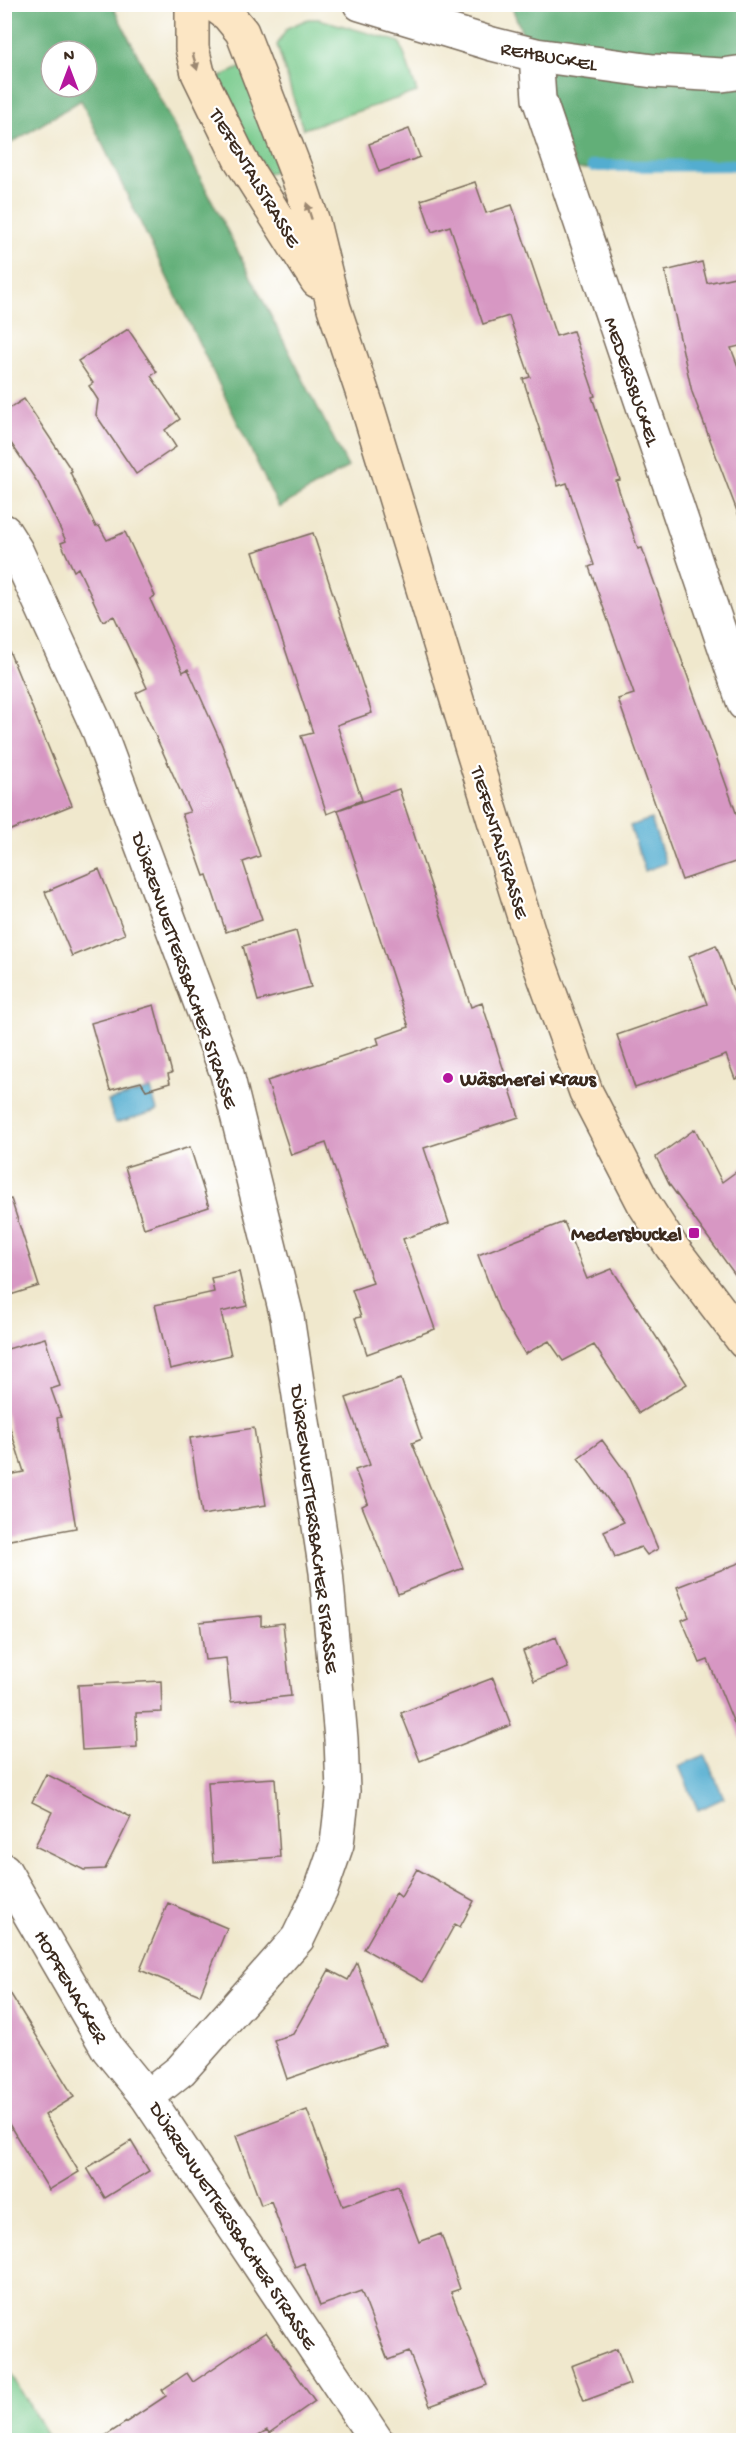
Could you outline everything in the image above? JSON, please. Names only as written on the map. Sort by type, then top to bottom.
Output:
[{"type":"street","name":"TIEFENTALSTRASSE","points":[[192,4],[192,48],[198,72],[216,111],[240,159],[287,230],[334,308]]},
{"type":"street","name":"TIEFENTALSTRASSE","points":[[213,4],[228,15],[242,32],[313,222],[334,308],[369,412],[534,948],[586,1092],[644,1204],[671,1246],[744,1342]]},
{"type":"street","name":"REHBUCKEL","points":[[360,4],[536,55],[653,71],[722,75],[744,72]]},
{"type":"street","name":"MEDERSBUCKEL","points":[[536,55],[539,99],[744,704]]},
{"type":"street","name":"DÜRRENWETTERSBACHER STRASSE","points":[[4,531],[16,550],[99,731],[227,1074],[287,1317],[328,1596],[341,1739],[343,1791],[338,1844],[321,1890],[298,1938],[181,2070],[147,2097],[376,2440]]},
{"type":"street","name":"HOPFENACKER","points":[[4,1870],[108,2049],[147,2097]]},
{"type":"green space","points":[[5,4],[112,5],[348,467],[279,508],[81,100],[5,147]]},
{"type":"green space","points":[[511,5],[743,5],[743,170],[576,169]]},
{"type":"green space","points":[[308,19],[319,19],[400,42],[417,92],[303,129],[277,45],[287,28]]},
{"type":"green space","points":[[246,65],[282,167],[268,174],[242,132],[218,78]]},
{"type":"green space","points":[[5,2364],[50,2440],[5,2440]]},
{"type":"water","points":[[651,819],[666,863],[645,871],[630,826]]},
{"type":"water","points":[[151,1089],[157,1111],[115,1123],[108,1101]]},
{"type":"water","points":[[705,1755],[724,1798],[698,1810],[679,1766]]},
{"type":"building","points":[[409,129],[420,157],[379,172],[369,144]]},
{"type":"building","points":[[475,182],[486,213],[512,205],[556,336],[573,331],[595,396],[592,397],[620,480],[616,481],[638,549],[642,548],[744,835],[744,859],[682,880],[618,699],[634,694],[589,567],[594,565],[567,483],[558,486],[523,379],[530,377],[509,316],[483,324],[450,226],[432,232],[421,200]]},
{"type":"building","points":[[702,262],[707,283],[744,275],[744,345],[731,348],[744,382],[744,519],[740,519],[692,392],[665,271]]},
{"type":"building","points":[[128,329],[157,372],[151,376],[180,419],[165,430],[176,447],[136,474],[96,415],[98,400],[89,386],[93,383],[78,361]]},
{"type":"building","points":[[24,399],[72,471],[70,472],[96,527],[99,526],[107,540],[125,532],[155,596],[150,599],[183,672],[188,669],[222,745],[260,856],[243,862],[262,920],[226,932],[207,875],[204,876],[182,814],[190,812],[136,693],[147,688],[114,616],[103,621],[78,568],[74,571],[61,543],[66,541],[38,483],[4,433],[4,412]]},
{"type":"building","points":[[313,533],[372,713],[337,725],[362,800],[327,814],[301,736],[313,733],[253,552]]},
{"type":"building","points":[[5,641],[72,805],[4,833]]},
{"type":"building","points":[[399,789],[471,1007],[482,1003],[519,1117],[424,1148],[449,1223],[403,1239],[435,1329],[367,1354],[355,1318],[361,1317],[352,1290],[373,1283],[326,1143],[291,1155],[267,1081],[379,1044],[377,1038],[409,1027],[338,810]]},
{"type":"building","points":[[99,869],[125,934],[72,956],[45,892]]},
{"type":"building","points":[[296,931],[311,987],[258,1001],[243,946]]},
{"type":"building","points":[[716,945],[744,1020],[744,1076],[735,1079],[726,1055],[635,1088],[617,1035],[707,1004],[689,956]]},
{"type":"building","points":[[154,1005],[172,1073],[168,1074],[170,1083],[146,1090],[141,1082],[110,1090],[91,1023]]},
{"type":"building","points":[[695,1129],[722,1182],[744,1166],[744,1287],[669,1184],[656,1157]]},
{"type":"building","points":[[190,1147],[209,1207],[144,1228],[125,1167]]},
{"type":"building","points":[[11,1199],[39,1286],[4,1297],[4,1200]]},
{"type":"building","points":[[564,1222],[587,1279],[612,1269],[687,1384],[639,1413],[594,1345],[563,1361],[549,1341],[525,1354],[499,1310],[478,1255]]},
{"type":"building","points":[[239,1272],[247,1306],[221,1312],[231,1355],[170,1369],[155,1305],[214,1292],[211,1278]]},
{"type":"building","points":[[45,1338],[60,1386],[51,1389],[61,1417],[57,1418],[76,1528],[4,1541],[4,1476],[24,1472],[4,1409],[4,1350]]},
{"type":"building","points":[[401,1379],[422,1439],[412,1443],[463,1568],[398,1594],[362,1506],[368,1503],[355,1470],[370,1465],[346,1398]]},
{"type":"building","points":[[254,1428],[266,1505],[202,1515],[190,1438]]},
{"type":"building","points":[[602,1440],[627,1474],[658,1549],[647,1555],[641,1547],[615,1557],[604,1531],[624,1522],[578,1458]]},
{"type":"building","points":[[744,1561],[743,1745],[708,1660],[700,1663],[682,1620],[689,1617],[677,1587]]},
{"type":"building","points":[[261,1616],[261,1626],[283,1623],[291,1696],[231,1702],[226,1658],[205,1660],[200,1622]]},
{"type":"building","points":[[556,1637],[568,1668],[534,1681],[523,1651]]},
{"type":"building","points":[[493,1678],[511,1725],[420,1761],[401,1713]]},
{"type":"building","points":[[161,1681],[162,1712],[136,1713],[137,1747],[82,1750],[78,1685]]},
{"type":"building","points":[[46,1774],[131,1817],[105,1869],[84,1870],[35,1846],[52,1812],[32,1802]]},
{"type":"building","points":[[275,1778],[280,1857],[213,1862],[208,1782]]},
{"type":"building","points":[[417,1869],[474,1901],[460,1927],[455,1924],[423,1982],[364,1949],[396,1893],[401,1897]]},
{"type":"building","points":[[168,1903],[227,1928],[200,1995],[140,1970]]},
{"type":"building","points":[[357,1963],[385,2045],[287,2079],[274,2040],[293,2034],[329,1970],[348,1980]]},
{"type":"building","points":[[4,1983],[74,2097],[45,2115],[79,2172],[49,2190],[4,2116]]},
{"type":"building","points":[[307,2110],[343,2206],[398,2186],[419,2242],[441,2234],[460,2289],[451,2292],[487,2385],[430,2406],[409,2352],[388,2360],[361,2291],[320,2306],[304,2263],[295,2267],[271,2201],[261,2205],[236,2136]]},
{"type":"building","points":[[131,2141],[149,2171],[105,2198],[87,2168]]},
{"type":"building","points":[[266,2332],[315,2401],[269,2433],[267,2430],[250,2440],[99,2440],[166,2396],[162,2390],[187,2373],[193,2382]]},
{"type":"building","points":[[617,2349],[630,2384],[584,2401],[571,2366]]},
{"type":"waterway","points":[[593,166],[744,165]]},
{"type":"place","name":"Wäscherei Kraus","points":[[448,1078]]},
{"type":"place","name":"Medersbuckel","points":[[694,1233]]}]
